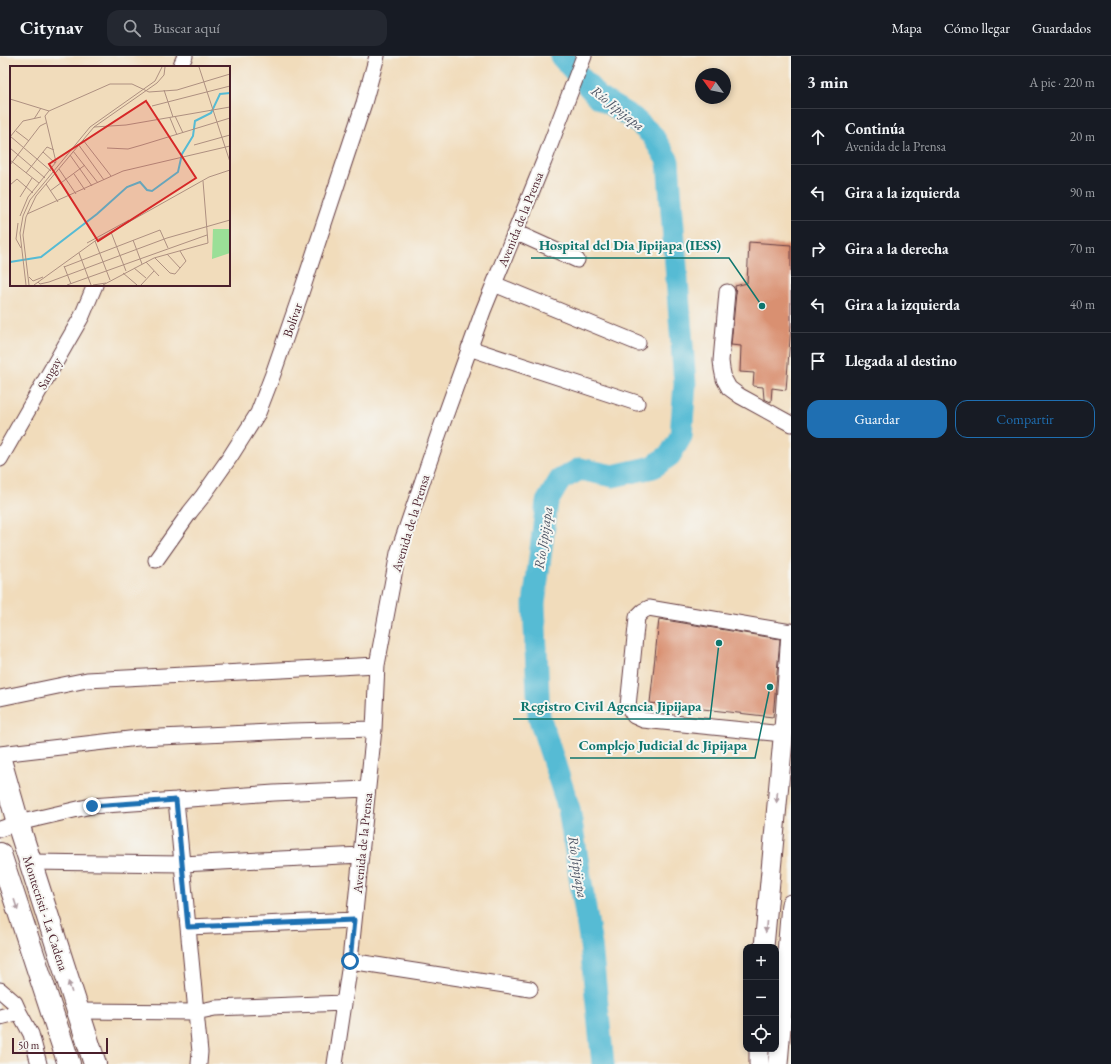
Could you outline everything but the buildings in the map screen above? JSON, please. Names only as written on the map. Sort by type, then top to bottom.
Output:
[{"type":"highway","name":"Montecristi - La Cadena","points":[[0,760],[9,826],[30,862],[94,1064]]},
{"type":"highway","name":"Montecristi - La Cadena","points":[[0,854],[69,1064]]},
{"type":"main road","points":[[764,944],[791,633]]},
{"type":"main road","points":[[778,1064],[791,904]]},
{"type":"main road","points":[[759,1052],[759,1064]]},
{"type":"street","points":[[180,66],[185,56]]},
{"type":"street","name":"Bolívar","points":[[156,560],[206,492],[258,413],[300,296],[364,103],[377,56]]},
{"type":"street","name":"Avenida de la Prensa","points":[[335,1064],[350,961],[374,729],[377,665],[398,553],[469,348],[544,161],[582,60]]},
{"type":"street","points":[[515,232],[577,260]]},
{"type":"street","points":[[494,284],[638,343]]},
{"type":"street","name":"Sangay","points":[[0,460],[82,316],[95,286]]},
{"type":"street","points":[[727,292],[721,361],[724,379],[729,388],[740,396],[791,424]]},
{"type":"street","points":[[469,348],[637,403]]},
{"type":"street","points":[[783,734],[643,720],[634,716],[628,706],[637,617],[649,608],[791,633]]},
{"type":"street","points":[[0,698],[87,680],[377,665]]},
{"type":"street","points":[[0,754],[138,738],[374,729]]},
{"type":"street","points":[[9,826],[92,806],[274,793],[368,789]]},
{"type":"street","points":[[176,800],[200,1052],[199,1064]]},
{"type":"street","points":[[30,862],[182,864],[361,856]]},
{"type":"street","points":[[188,927],[354,920]]},
{"type":"street","points":[[350,961],[530,989]]},
{"type":"street","points":[[0,990],[15,1003],[30,1034],[39,1064]]},
{"type":"street","points":[[78,1011],[196,1012],[215,1008],[344,1003]]},
{"type":"street","points":[[0,1017],[19,1012]]},
{"type":"waterway","name":"Río Jipijapa","points":[[561,56],[598,97],[633,118],[652,135],[668,161],[685,384],[681,436],[670,455],[653,467],[613,476],[580,469],[560,480],[547,502],[534,604],[539,716],[569,809],[591,945],[603,1064]]},
{"type":"place","name":"Hospital del Dia Jipijapa (IESS)","points":[[762,306]]},
{"type":"place","name":"Registro Civil Agencia Jipijapa","points":[[719,643]]},
{"type":"place","name":"Complejo Judicial de Jipijapa","points":[[770,687]]},
{"type":"route","points":[[92,806],[176,800],[188,927],[354,920],[350,961]]}]
